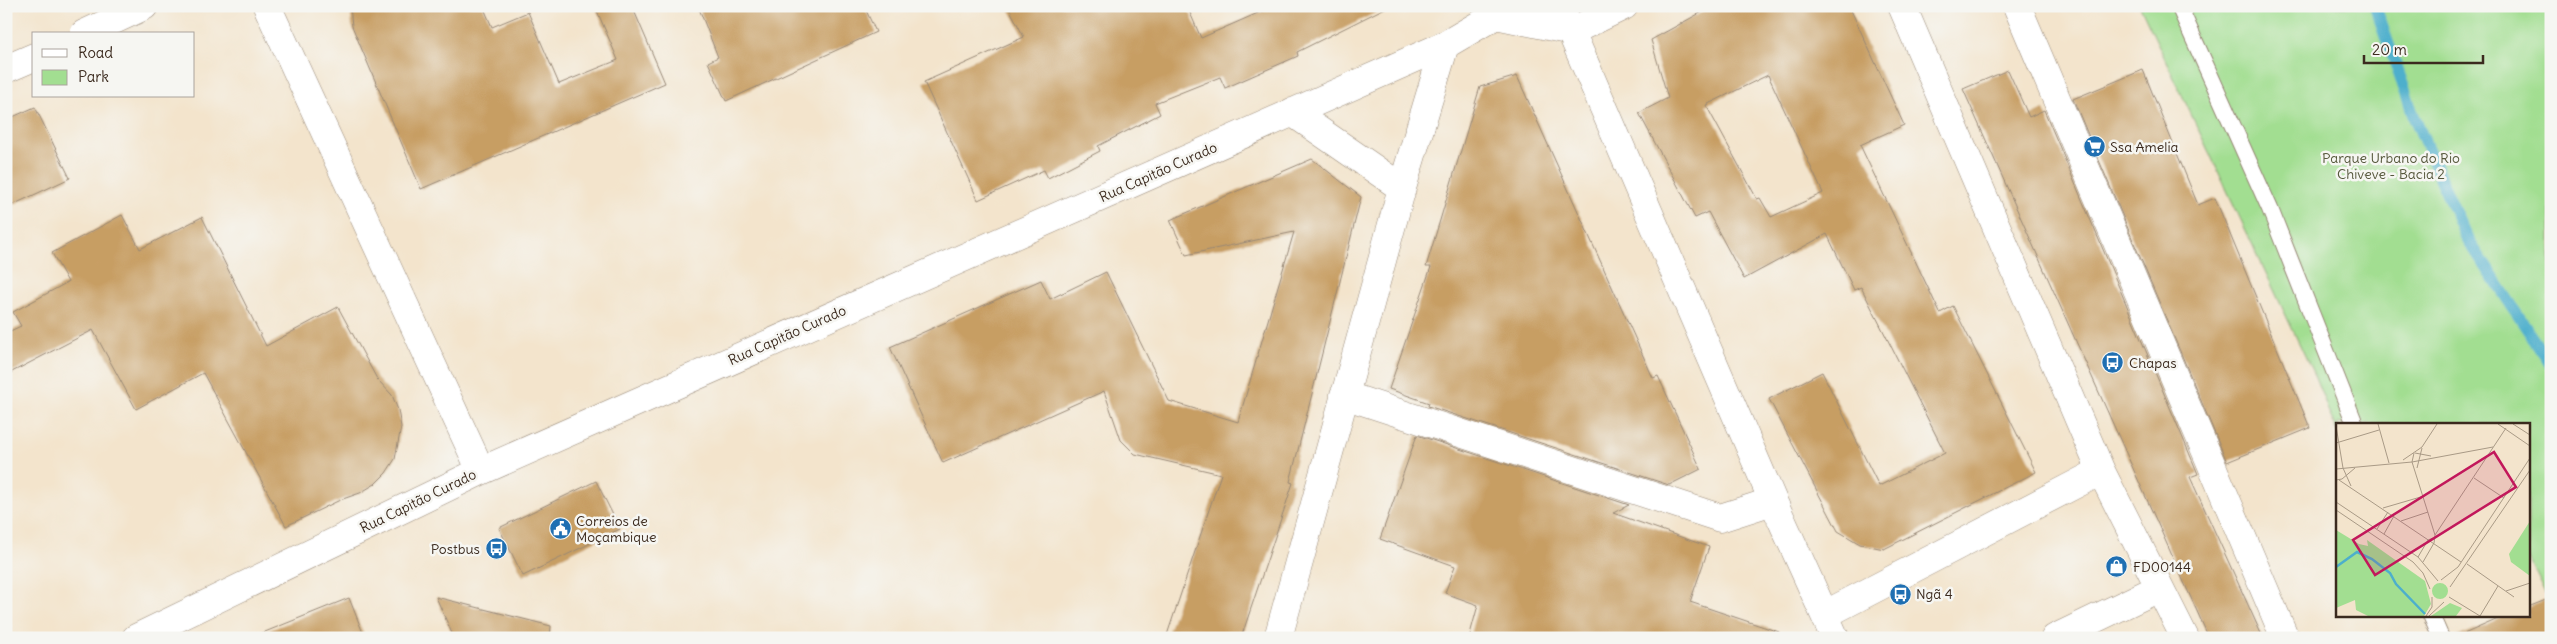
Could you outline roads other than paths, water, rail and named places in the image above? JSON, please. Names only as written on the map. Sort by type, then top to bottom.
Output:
[{"type":"street","points":[[88,32],[144,6]]},
{"type":"street","points":[[267,6],[480,471]]},
{"type":"street","points":[[1560,6],[1772,501],[1830,626],[2101,471]]},
{"type":"street","points":[[1498,10],[1572,31],[1624,6]]},
{"type":"street","points":[[1902,6],[2101,471],[2185,638]]},
{"type":"street","points":[[2017,6],[2285,638]]},
{"type":"street","name":"Rua Capitão Curado","points":[[136,638],[480,471],[1445,45],[1498,10]]},
{"type":"street","points":[[1278,638],[1402,188],[1445,45]]},
{"type":"street","points":[[6,69],[32,58]]},
{"type":"street","points":[[1292,112],[1402,188]]},
{"type":"street","points":[[1344,396],[1720,518],[1772,501]]},
{"type":"street","points":[[2055,638],[2159,588]]},
{"type":"lane","points":[[2179,6],[2270,209],[2355,423]]},
{"type":"lane","points":[[2431,616],[2441,638]]},
{"type":"waterway","points":[[2375,6],[2415,119],[2465,235],[2551,365]]},
{"type":"place","name":"Ssa Amelia","points":[[2094,147]]},
{"type":"place","name":"Chapas","points":[[2113,363]]},
{"type":"place","name":"Correios de Moçambique","points":[[560,529]]},
{"type":"place","name":"Postbus","points":[[496,549]]},
{"type":"place","name":"FD00144","points":[[2117,567]]},
{"type":"place","name":"Ngã 4","points":[[1900,594]]},
{"type":"park label","name":"Parque Urbano do Rio Chiveve - Bacia 2","points":[[2391,166]]}]
